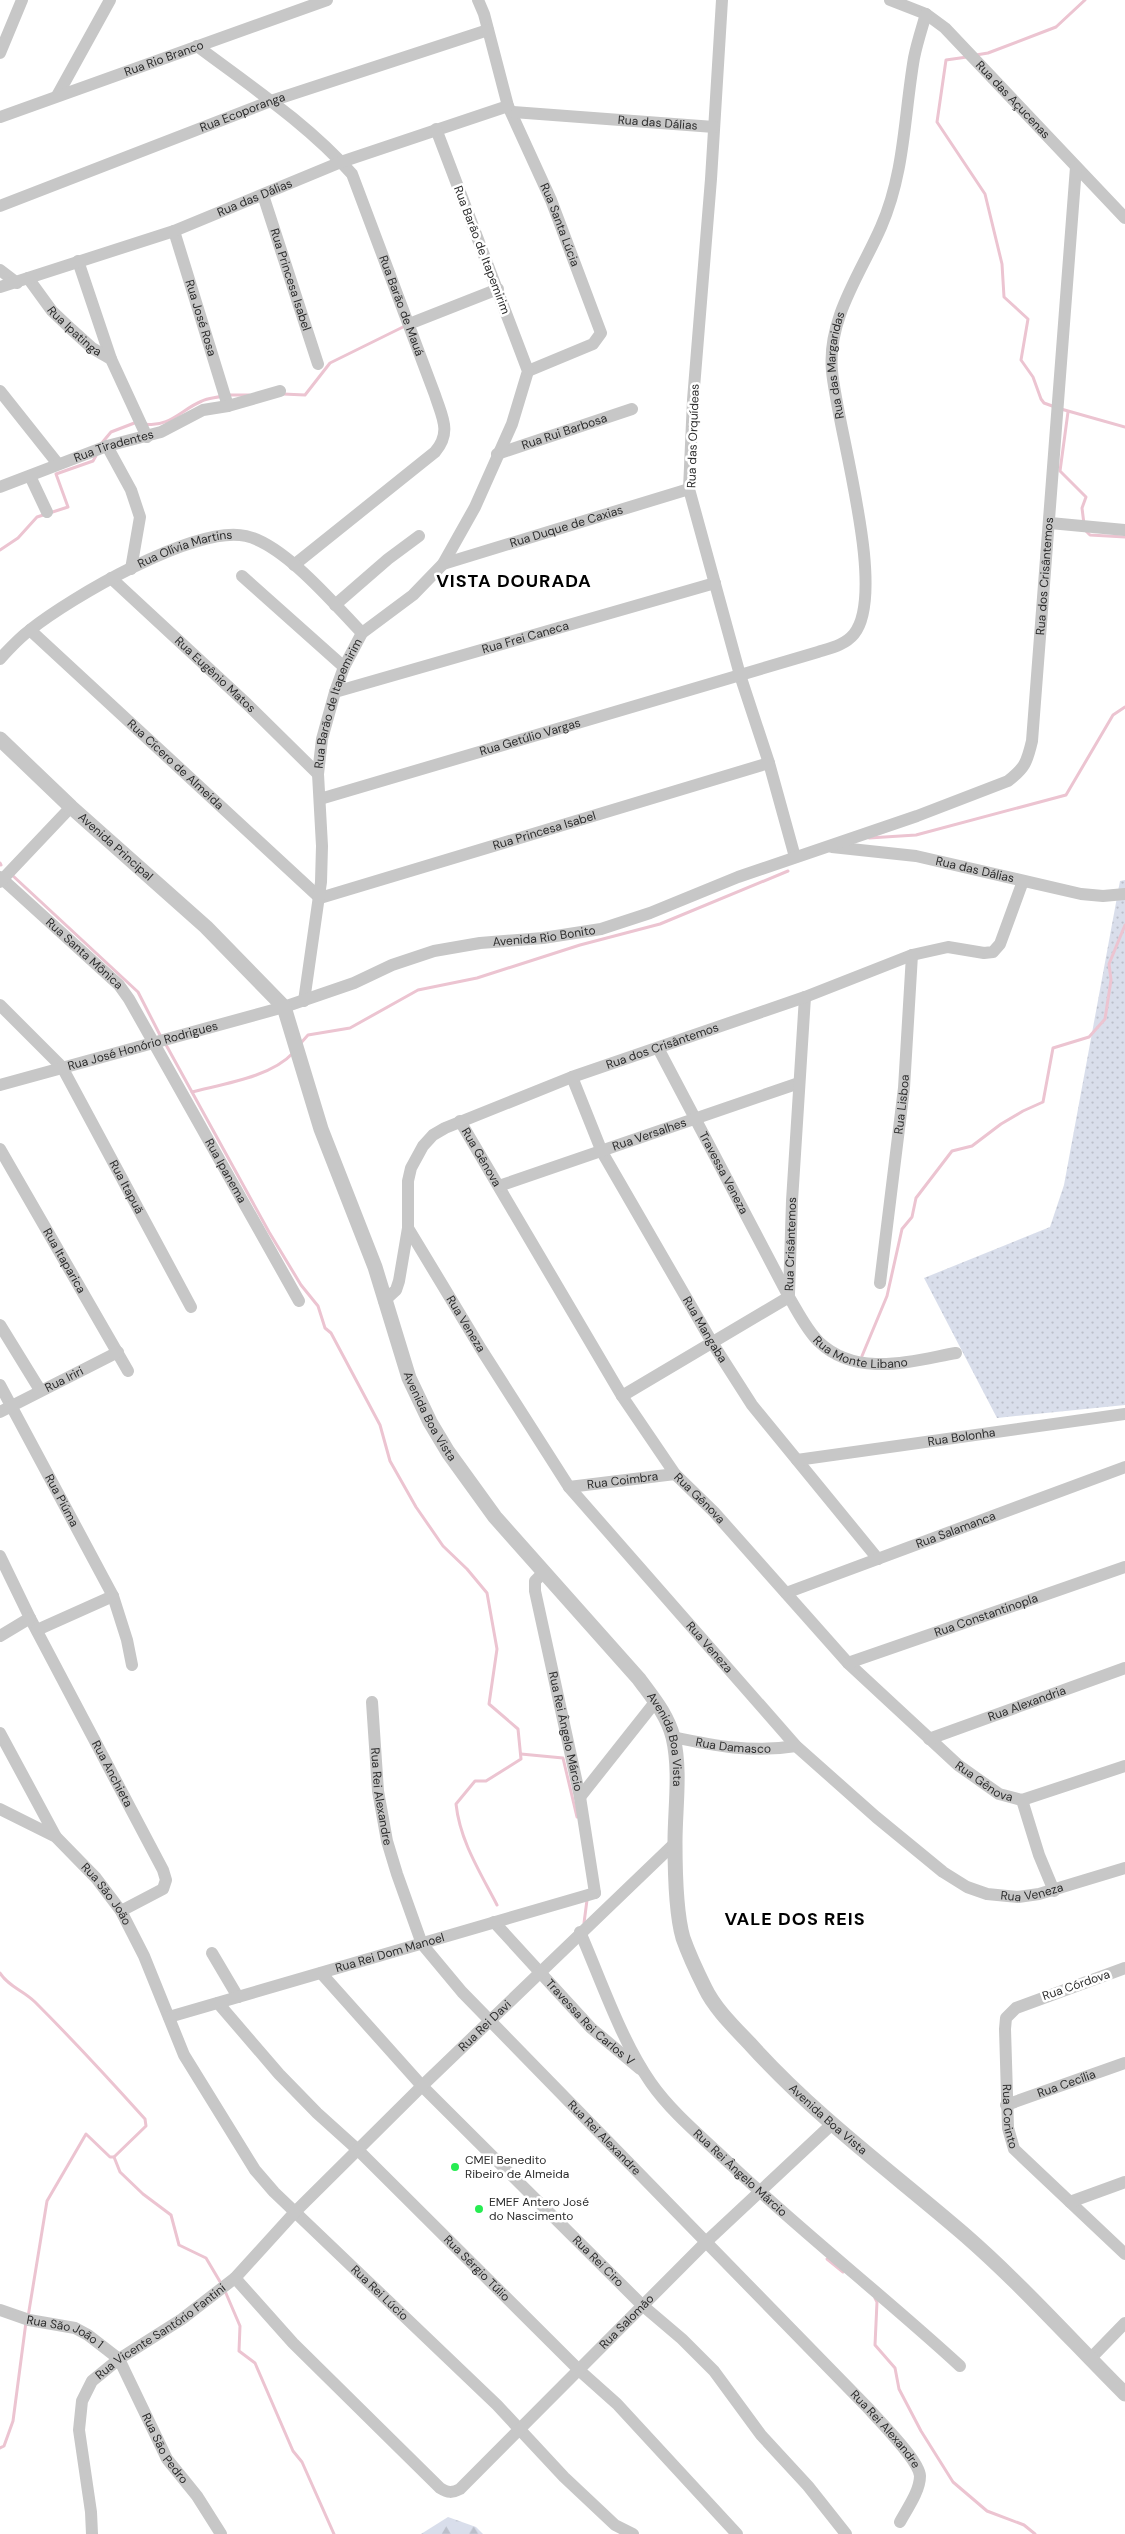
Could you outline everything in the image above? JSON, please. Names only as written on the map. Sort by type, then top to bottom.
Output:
[{"type":"street","points":[[0,53],[22,0]]},
{"type":"street","points":[[57,96],[110,0]]},
{"type":"street","name":"Rua Rio Branco","points":[[0,117],[327,0]]},
{"type":"street","name":"Rua Santa Lúcia","points":[[478,0],[511,109],[551,200],[600,326],[601,333],[593,344],[528,371]]},
{"type":"street","name":"Rua das Orquídeas","points":[[722,0],[693,400],[689,489],[740,674],[798,856]]},
{"type":"street","name":"Rua das Açucenas","points":[[890,0],[926,14],[945,28],[1125,218]]},
{"type":"street","name":"Rua das Margaridas","points":[[740,674],[837,646],[855,633],[862,620],[867,580],[832,372],[833,333],[882,226],[898,182],[914,57],[926,14]]},
{"type":"street","name":"Rua Ecoporanga","points":[[0,206],[271,101],[488,30]]},
{"type":"street","name":"Rua Barão de Mauá","points":[[197,46],[271,101],[342,162],[352,174],[409,324],[445,428],[444,440],[435,452],[294,565]]},
{"type":"street","name":"Rua das Dálias","points":[[0,287],[174,231],[342,162],[436,129],[511,109],[714,127]]},
{"type":"street","name":"Rua Barão de Itapemirim","points":[[304,1001],[309,955],[320,898],[322,846],[318,774],[322,739],[335,692],[344,668],[362,633],[413,595],[443,564],[475,507],[512,424],[528,371],[436,129]]},
{"type":"street","name":"Rua dos Crisântemos","points":[[798,856],[917,816],[1008,781],[1027,763],[1032,741],[1050,523],[1076,167]]},
{"type":"street","name":"Rua Princesa Isabel","points":[[263,195],[318,364]]},
{"type":"street","name":"Rua José Rosa","points":[[174,231],[228,406]]},
{"type":"street","points":[[78,261],[110,360]]},
{"type":"street","name":"Rua Ipatinga","points":[[0,270],[22,280],[71,329],[92,348],[110,360],[126,389],[147,436]]},
{"type":"street","points":[[409,324],[498,289]]},
{"type":"street","points":[[0,391],[58,464]]},
{"type":"street","name":"Rua Tiradentes","points":[[0,487],[107,446],[161,432],[203,410],[228,406],[280,391]]},
{"type":"street","name":"Rua Rui Barbosa","points":[[497,454],[632,409]]},
{"type":"street","points":[[107,446],[131,490],[140,516],[131,569]]},
{"type":"street","points":[[30,476],[47,512]]},
{"type":"street","name":"Rua Duque de Caxias","points":[[443,564],[689,489]]},
{"type":"street","points":[[1050,523],[1125,530]]},
{"type":"street","name":"Rua Olívia Martins","points":[[0,659],[30,630],[111,578],[197,541],[235,534],[257,540],[294,565],[362,633]]},
{"type":"street","points":[[335,605],[388,559],[419,536]]},
{"type":"street","points":[[242,576],[344,668]]},
{"type":"street","name":"Rua Eugênio Matos","points":[[111,578],[248,704],[318,774]]},
{"type":"street","name":"Rua Frei Caneca","points":[[335,692],[715,583]]},
{"type":"street","name":"Rua Cícero de Almeida","points":[[30,630],[320,898]]},
{"type":"street","name":"Rua Getúlio Vargas","points":[[320,799],[740,674]]},
{"type":"street","name":"Avenida Principal","points":[[0,738],[72,807],[206,927],[284,1007]]},
{"type":"street","name":"Rua Princesa Isabel","points":[[320,898],[769,763]]},
{"type":"street","points":[[1,880],[72,807]]},
{"type":"street","name":"Rua das Dálias","points":[[825,847],[916,856],[1081,894],[1102,896],[1125,894]]},
{"type":"street","name":"Avenida Rio Bonito","points":[[284,1007],[354,983],[392,965],[434,951],[480,943],[543,938],[601,929],[650,913],[738,877],[798,856]]},
{"type":"street","name":"Rua Santa Mônica","points":[[1,880],[119,985],[152,1042]]},
{"type":"street","name":"Rua dos Crisântemos","points":[[384,1301],[396,1290],[408,1228],[408,1180],[415,1158],[432,1135],[460,1121],[572,1077],[805,997],[912,955],[948,947],[984,953],[994,952],[1000,944],[1023,881]]},
{"type":"street","name":"Rua Lisboa","points":[[880,1283],[904,1088],[912,955]]},
{"type":"street","name":"Rua Crisântemos","points":[[622,1396],[713,1344],[789,1297],[805,997]]},
{"type":"street","name":"Rua Itapuã","points":[[0,1005],[62,1068],[191,1306]]},
{"type":"street","name":"Rua José Honório Rodrigues","points":[[0,1085],[284,1007]]},
{"type":"street","name":"Avenida Boa Vista","points":[[284,1007],[321,1129],[375,1267],[409,1378],[430,1422],[448,1452],[495,1517],[542,1573],[656,1701],[673,1737],[677,1761],[675,1843],[683,1936],[707,1992],[763,2058],[831,2125],[972,2242],[1027,2294],[1125,2394]]},
{"type":"street","name":"Rua Ipanema","points":[[152,1042],[299,1301]]},
{"type":"street","name":"Travessa Veneza","points":[[658,1048],[789,1297]]},
{"type":"street","name":"Rua Mangaba","points":[[572,1077],[602,1152],[713,1344],[752,1405],[878,1559]]},
{"type":"street","name":"Rua Versalhes","points":[[499,1186],[696,1120],[799,1083]]},
{"type":"street","name":"Rua Gênova","points":[[460,1121],[622,1396],[675,1474],[714,1512],[848,1663],[929,1739],[988,1788],[999,1794],[1022,1800],[1125,1766]]},
{"type":"street","name":"Rua Itaparica","points":[[0,1150],[128,1371]]},
{"type":"street","name":"Rua Veneza","points":[[408,1228],[481,1349],[569,1487],[796,1746],[876,1817],[943,1872],[967,1887],[1000,1896],[1027,1896],[1054,1890],[1125,1868]]},
{"type":"street","name":"Rua Monte Libano","points":[[789,1297],[807,1328],[818,1341],[830,1351],[860,1363],[896,1364],[956,1353]]},
{"type":"street","points":[[0,1325],[40,1390]]},
{"type":"street","name":"Rua Iriri","points":[[6,1409],[40,1390],[118,1352]]},
{"type":"street","name":"Rua Piúma","points":[[0,1385],[6,1409],[113,1596],[127,1640],[132,1665]]},
{"type":"street","name":"Rua Bolonha","points":[[798,1460],[1125,1414]]},
{"type":"street","name":"Rua Salamanca","points":[[786,1593],[1125,1467]]},
{"type":"street","name":"Rua Coimbra","points":[[569,1487],[675,1474]]},
{"type":"street","name":"Rua Anchieta","points":[[0,1556],[30,1618],[165,1875],[163,1889],[121,1911]]},
{"type":"street","name":"Rua Constantinopla","points":[[848,1663],[1125,1567]]},
{"type":"street","name":"Rua Rei Ângelo Márcio","points":[[542,1573],[535,1581],[535,1592],[580,1797],[595,1893]]},
{"type":"street","points":[[37,1630],[113,1596]]},
{"type":"street","points":[[0,1636],[30,1618]]},
{"type":"street","name":"Rua Alexandria","points":[[929,1739],[1125,1668]]},
{"type":"street","points":[[580,1797],[656,1701]]},
{"type":"street","name":"Rua Rei Alexandre","points":[[372,1702],[378,1791],[387,1841],[422,1944],[462,1992],[869,2409],[914,2462],[920,2473],[919,2482],[900,2522]]},
{"type":"street","points":[[0,1733],[56,1837]]},
{"type":"street","name":"Rua Damasco","points":[[673,1737],[742,1750],[767,1750],[796,1746]]},
{"type":"street","name":"Rua Gênova","points":[[1022,1800],[1039,1855],[1054,1890]]},
{"type":"street","name":"Rua São João","points":[[0,1809],[56,1837],[96,1878],[121,1911],[144,1956],[169,2017]]},
{"type":"street","name":"Rua Rei Davi","points":[[295,2212],[606,1906],[675,1843]]},
{"type":"street","points":[[595,1893],[606,1906]]},
{"type":"street","name":"Rua Rei Dom Manoel","points":[[169,2017],[595,1893]]},
{"type":"street","name":"Travessa Rei Carlos V","points":[[494,1922],[591,2028],[643,2071]]},
{"type":"street","name":"Rua Rei Ângelo Márcio","points":[[580,1932],[643,2071],[652,2085],[683,2120],[760,2192],[887,2300],[960,2366]]},
{"type":"street","points":[[212,1953],[238,1997]]},
{"type":"street","name":"Rua Córdova","points":[[1028,2002],[1125,1968]]},
{"type":"street","name":"Rua Rei Ciro","points":[[321,1973],[422,2086],[642,2305],[682,2339],[714,2371],[762,2435],[808,2486],[846,2534]]},
{"type":"street","name":"Rua Corinto","points":[[1028,2002],[1010,2012],[1005,2023],[1006,2105],[1008,2128],[1014,2149],[1125,2254]]},
{"type":"street","name":"Rua Sérgio Túlio","points":[[218,2003],[279,2074],[317,2113],[358,2150],[580,2371],[617,2404],[737,2534]]},
{"type":"street","name":"Rua Rei Lúcio","points":[[169,2017],[184,2055],[255,2170],[295,2212],[497,2405],[564,2477],[615,2525],[633,2534]]},
{"type":"street","name":"Rua Cecília","points":[[1006,2105],[1125,2063]]},
{"type":"street","name":"Rua Salomão","points":[[235,2278],[288,2338],[423,2468],[444,2491],[455,2492],[580,2371],[642,2305],[707,2241],[831,2125]]},
{"type":"street","points":[[1070,2202],[1125,2182]]},
{"type":"street","name":"Rua Vicente Santório Fantini","points":[[92,2534],[92,2512],[79,2430],[79,2416],[82,2401],[92,2381],[118,2359],[182,2319],[235,2278],[295,2212]]},
{"type":"street","name":"Rua São João 1","points":[[2,2313],[46,2324],[74,2328],[88,2335],[118,2359]]},
{"type":"street","points":[[1090,2359],[1125,2323]]},
{"type":"street","name":"Rua São Pedro","points":[[118,2359],[167,2459],[197,2496],[221,2534]]},
{"type":"green space","points":[[1125,880],[1125,1405],[997,1418],[924,1278],[1050,1227],[1064,1185],[1120,881]]},
{"type":"green space","points":[[448,2517],[476,2527],[483,2534],[421,2534]]},
{"type":"waterway","points":[[976,55],[988,53],[1056,27],[1085,0]]},
{"type":"waterway","points":[[967,57],[946,60],[937,122],[985,194],[1002,264],[1004,297],[1028,319],[1021,360],[1033,377],[1041,399],[1044,403],[1055,407]]},
{"type":"waterway","points":[[283,394],[305,395],[330,363],[407,325]]},
{"type":"waterway","points":[[228,395],[249,395]]},
{"type":"waterway","points":[[145,424],[168,421],[195,404],[222,396]]},
{"type":"waterway","points":[[1061,409],[1125,427]]},
{"type":"waterway","points":[[1068,412],[1060,471],[1086,497],[1082,508],[1084,524]]},
{"type":"waterway","points":[[101,444],[111,432],[137,422]]},
{"type":"waterway","points":[[0,550],[18,538],[37,517],[68,507],[56,474],[93,461],[97,454]]},
{"type":"waterway","points":[[1085,530],[1090,535],[1125,537]]},
{"type":"waterway","points":[[869,838],[916,835],[1066,795],[1113,715],[1125,707]]},
{"type":"waterway","points":[[300,1044],[308,1035],[350,1028],[418,990],[477,978],[580,945],[660,924],[788,871]]},
{"type":"waterway","points":[[12,875],[138,992],[161,1037]]},
{"type":"waterway","points":[[862,1356],[887,1296],[902,1229],[912,1217],[916,1198],[952,1151],[972,1146],[1001,1124],[1043,1102],[1053,1048],[1089,1037],[1105,1019],[1111,980],[1109,964],[1125,925]]},
{"type":"waterway","points":[[165,1043],[269,1232],[301,1285],[318,1306],[325,1328],[331,1333],[380,1425],[390,1461],[416,1507],[443,1546],[467,1569],[487,1593],[497,1649],[489,1704],[518,1729],[521,1759],[486,1781],[475,1781],[456,1804],[466,1844],[497,1905]]},
{"type":"waterway","points":[[192,1092],[260,1074],[284,1061],[293,1053]]},
{"type":"waterway","points":[[521,1754],[563,1758],[577,1817]]},
{"type":"waterway","points":[[584,1923],[587,1900]]},
{"type":"waterway","points":[[0,1973],[8,1982],[35,2002],[145,2119],[146,2126],[114,2157]]},
{"type":"waterway","points":[[28,2317],[47,2201],[86,2134],[110,2157],[114,2157],[120,2172],[143,2194],[171,2215],[179,2245],[206,2258],[222,2285]]},
{"type":"waterway","points":[[827,2259],[843,2272]]},
{"type":"waterway","points":[[225,2291],[240,2326],[239,2351],[255,2363],[293,2451],[302,2462],[334,2534]]},
{"type":"waterway","points":[[875,2298],[877,2302],[875,2345],[895,2368],[899,2389],[921,2431],[953,2482],[987,2511],[1024,2525],[1035,2534]]},
{"type":"waterway","points":[[0,2448],[4,2446],[13,2421],[26,2322]]},
{"type":"place","name":"CMEI Benedito Ribeiro de Almeida","points":[[455,2167]]},
{"type":"place","name":"EMEF Antero José do Nascimento","points":[[479,2209]]},
{"type":"district","name":"VISTA DOURADA","points":[[514,581]]},
{"type":"district","name":"VALE DOS REIS","points":[[795,1919]]}]
